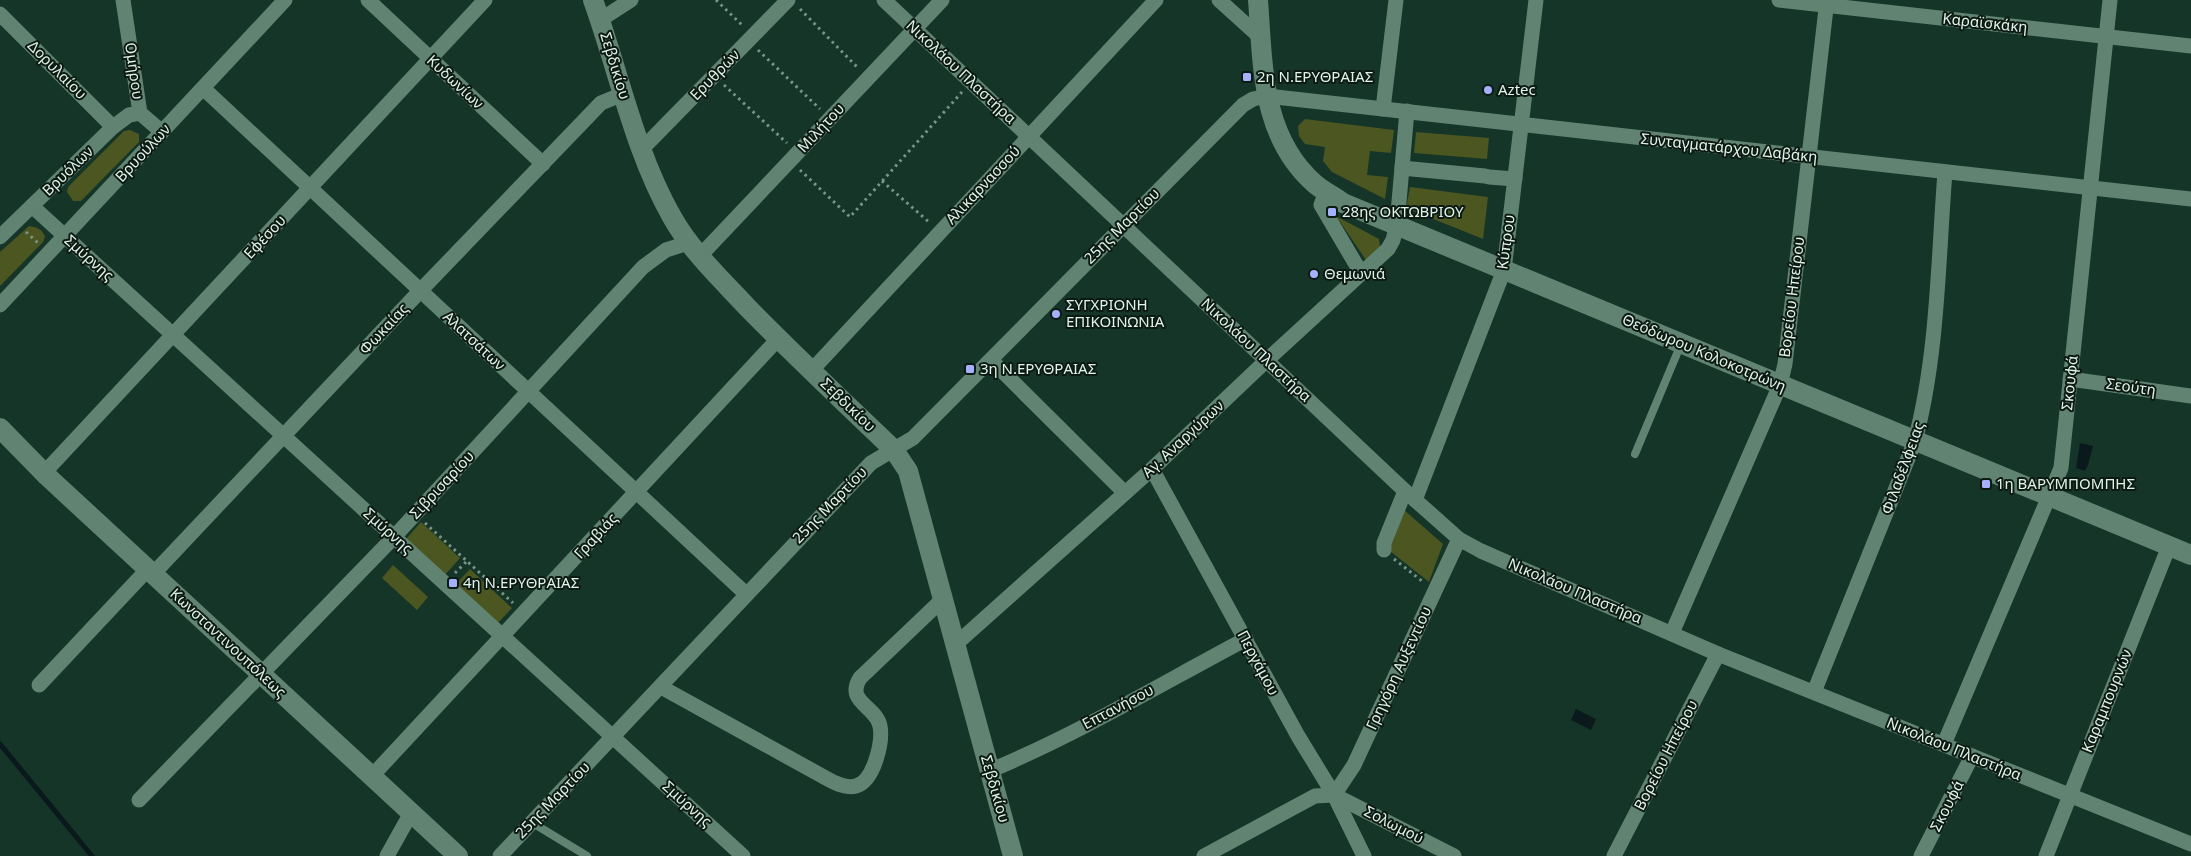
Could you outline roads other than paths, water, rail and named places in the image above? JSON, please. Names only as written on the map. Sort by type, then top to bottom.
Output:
[{"type":"street","name":"Ομήρου","points":[[123,0],[140,114],[162,132]]},
{"type":"street","name":"Βρυούλων","points":[[0,305],[66,237],[284,0]]},
{"type":"street","name":"Κυδωνίων","points":[[368,0],[543,164]]},
{"type":"street","name":"Εφέσου","points":[[44,473],[486,0]]},
{"type":"street","name":"Σεβδικίου","points":[[593,0],[642,149],[668,209],[694,249],[778,339],[894,450],[908,471],[990,771],[1009,855]]},
{"type":"street","points":[[600,20],[631,0]]},
{"type":"street","name":"Νικολάου Πλαστήρα","points":[[884,0],[1459,539],[1718,654],[2191,844]]},
{"type":"street","name":"Μιλήτου","points":[[694,249],[794,156],[942,0]]},
{"type":"street","name":"Αλικαρνασσού","points":[[812,370],[1156,0]]},
{"type":"street","points":[[1219,0],[1260,38]]},
{"type":"street","name":"Θεόδωρου Κολοκοτρώνη","points":[[1258,0],[1260,38],[1267,96],[1277,133],[1292,160],[1315,184],[1343,203],[2191,555]]},
{"type":"street","points":[[1384,109],[1396,0]]},
{"type":"street","name":"Κύπρου","points":[[1384,550],[1384,543],[1410,495],[1504,270],[1536,0]]},
{"type":"street","name":"Καραϊσκάκη","points":[[1779,0],[1826,3],[2191,46]]},
{"type":"street","name":"Σκουφά","points":[[1944,744],[2061,468],[2110,0]]},
{"type":"street","name":"Ερυθρών","points":[[642,149],[751,38],[793,3]]},
{"type":"street","name":"Βορείου Ηπείρου","points":[[1672,633],[1780,385],[1826,3]]},
{"type":"street","name":"Δορυλαίου","points":[[0,14],[113,127]]},
{"type":"street","name":"Αλατσάτων","points":[[203,88],[746,594]]},
{"type":"street","name":"Φωκαίας","points":[[39,685],[283,436],[420,290],[601,103],[623,94]]},
{"type":"street","name":"Συνταγματάρχου Δαβάκη","points":[[1267,96],[2191,199]]},
{"type":"street","name":"25ης Μαρτίου","points":[[500,856],[614,738],[746,594],[870,463],[913,438],[1243,105],[1253,99],[1267,96]]},
{"type":"street","name":"Αγ. Αναργύρων","points":[[956,644],[1152,469],[1388,249],[1393,240],[1397,224],[1407,112]]},
{"type":"street","name":"Βρυόλων","points":[[0,237],[113,127],[129,115],[140,114]]},
{"type":"street","points":[[1402,168],[1515,179]]},
{"type":"street","name":"Φιλαδέλφειας","points":[[1814,692],[1916,441],[1929,376],[1945,172]]},
{"type":"street","points":[[1326,191],[1321,205],[1361,273]]},
{"type":"street","name":"Σμύρνης","points":[[32,206],[743,856]]},
{"type":"street","name":"Σιβρισαρίου","points":[[139,800],[394,537],[644,266],[666,250],[694,249]]},
{"type":"street","name":"Γραβιάς","points":[[372,776],[778,339]]},
{"type":"street","points":[[991,360],[1125,493]]},
{"type":"street","name":"Σεούτη","points":[[2070,379],[2191,396]]},
{"type":"street","name":"Κωνσταντινουπόλεως","points":[[0,428],[44,473],[458,856]]},
{"type":"street","name":"Περγάμου","points":[[1152,469],[1298,736],[1334,795],[1364,856]]},
{"type":"street","name":"Γρηγόρη Αυξεντίου","points":[[1334,795],[1354,765],[1459,539]]},
{"type":"street","name":"Καραμπουρνών","points":[[2046,856],[2169,546]]},
{"type":"street","points":[[661,687],[824,778],[842,786],[855,786],[864,782],[879,753],[881,738],[880,724],[858,698],[856,684],[944,598]]},
{"type":"street","name":"Επτανήσου","points":[[990,771],[1040,749],[1246,639]]},
{"type":"street","name":"Βορείου Ηπείρου","points":[[1614,856],[1718,654]]},
{"type":"street","name":"Σκουφά","points":[[1921,856],[1972,756]]},
{"type":"street","points":[[1204,856],[1315,796],[1334,795]]},
{"type":"street","name":"Σολωμού","points":[[1334,795],[1454,856]]},
{"type":"street","points":[[387,856],[411,813]]},
{"type":"lane","points":[[1635,454],[1681,344]]},
{"type":"lane","points":[[531,822],[587,856]]},
{"type":"waterway","points":[[0,744],[92,856]]},
{"type":"place","name":"2η Ν.ΕΡΥΘΡΑΙΑΣ","points":[[1247,77]]},
{"type":"place","name":"Aztec","points":[[1488,90]]},
{"type":"place","name":"28ης ΟΚΤΩΒΡΙΟΥ","points":[[1332,212]]},
{"type":"place","name":"Θεμωνιά","points":[[1314,274]]},
{"type":"place","name":"ΣΥΓΧΡΙΟΝΗ ΕΠΙΚΟΙΝΩΝΙΑ","points":[[1056,314]]},
{"type":"place","name":"3η Ν.ΕΡΥΘΡΑΙΑΣ","points":[[970,369]]},
{"type":"place","name":"1η ΒΑΡΥΜΠΟΜΠΗΣ","points":[[1986,484]]},
{"type":"place","name":"4η Ν.ΕΡΥΘΡΑΙΑΣ","points":[[453,583]]}]
